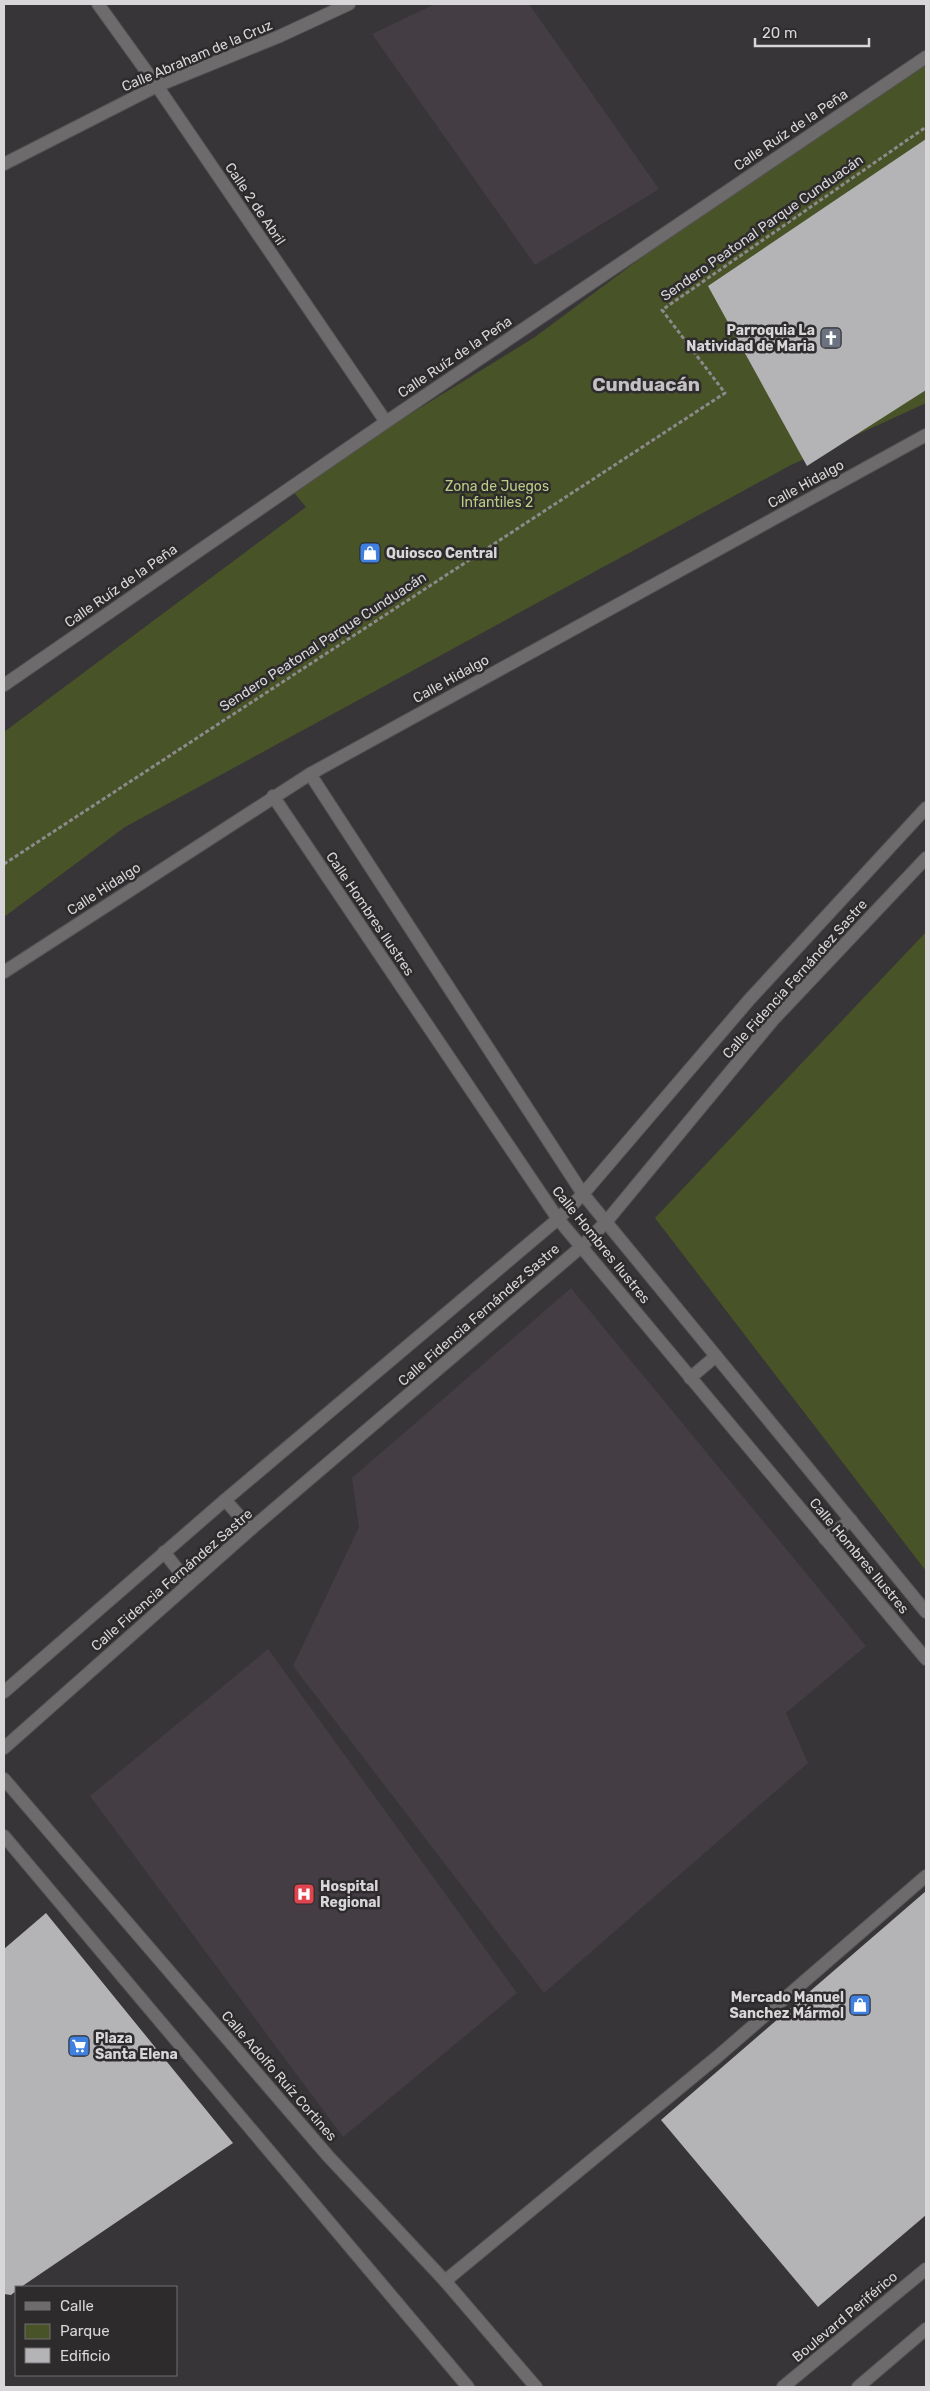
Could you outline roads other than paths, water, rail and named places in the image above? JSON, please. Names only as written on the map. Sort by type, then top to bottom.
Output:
[{"type":"street","name":"Calle 2 de Abril","points":[[98,4],[157,86],[386,422]]},
{"type":"street","name":"Calle Abraham de la Cruz","points":[[4,164],[157,86],[280,36],[349,4]]},
{"type":"street","name":"Calle Ruíz de la Peña","points":[[4,685],[386,422],[926,57]]},
{"type":"street","name":"Calle Hidalgo","points":[[4,972],[273,796],[310,774],[926,435]]},
{"type":"street","name":"Calle Hombres Ilustres","points":[[310,774],[583,1194],[926,1612]]},
{"type":"street","name":"Calle Hombres Ilustres","points":[[273,796],[558,1219],[926,1659]]},
{"type":"street","name":"Calle Fidencia Fernández Sastre","points":[[4,1692],[164,1552],[558,1219],[583,1194],[749,1000],[926,808]]},
{"type":"street","name":"Calle Fidencia Fernández Sastre","points":[[4,1748],[251,1529],[581,1247],[606,1222],[773,1020],[926,858]]},
{"type":"street","points":[[690,1378],[716,1356]]},
{"type":"street","points":[[225,1500],[251,1529]]},
{"type":"street","points":[[825,1540],[851,1520]]},
{"type":"street","points":[[164,1552],[189,1584]]},
{"type":"street","name":"Calle Adolfo Ruíz Cortines","points":[[4,1779],[328,2156],[445,2281],[536,2387]]},
{"type":"street","points":[[4,1836],[468,2387]]},
{"type":"street","points":[[445,2281],[717,2057],[926,1876]]},
{"type":"street","name":"Boulevard Periférico","points":[[783,2387],[926,2269]]},
{"type":"street","points":[[858,2387],[926,2329]]},
{"type":"place","name":"Parroquia La Natividad de Maria","points":[[831,338]]},
{"type":"place","name":"Quiosco Central","points":[[370,553]]},
{"type":"place","name":"Hospital Regional","points":[[304,1894]]},
{"type":"place","name":"Mercado Manuel Sanchez Mármol","points":[[860,2005]]},
{"type":"place","name":"Plaza Santa Elena","points":[[79,2046]]},
{"type":"district","name":"Cunduacán","points":[[646,384]]},
{"type":"park label","name":"Zona de Juegos Infantiles 2","points":[[497,494]]}]
